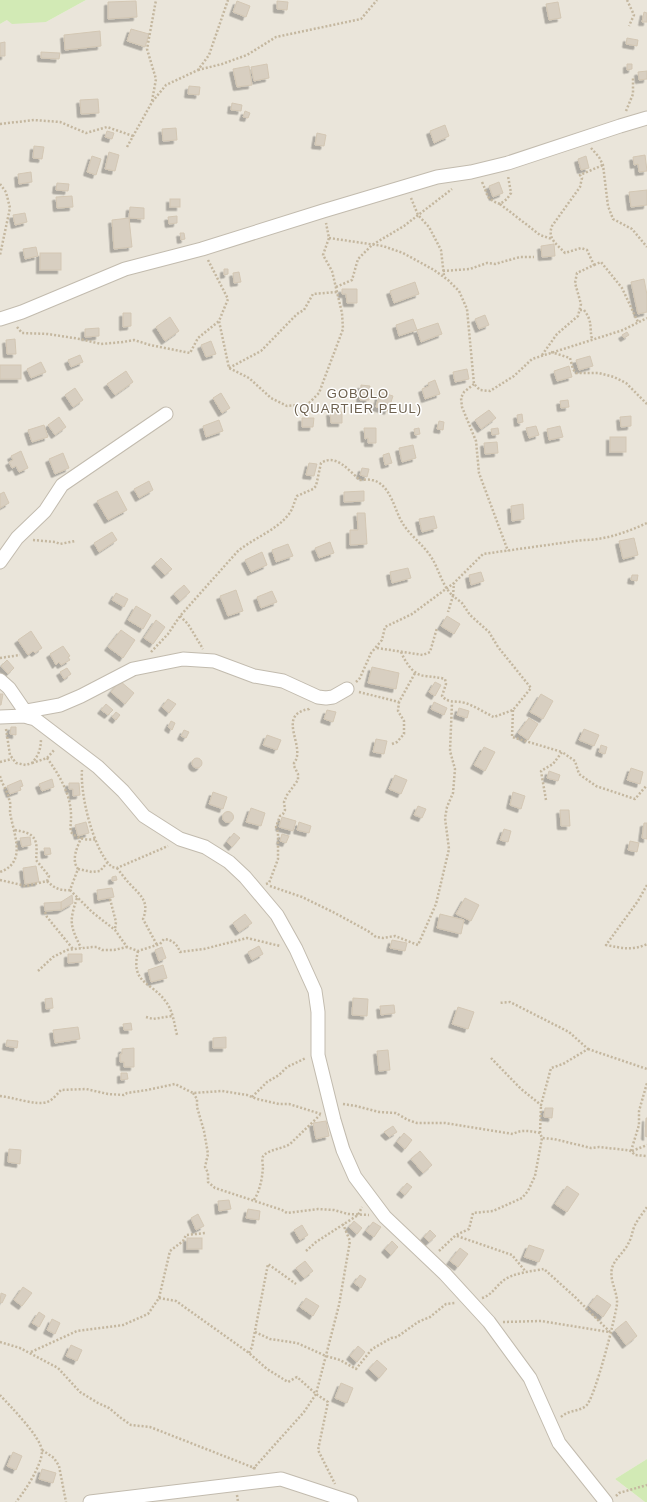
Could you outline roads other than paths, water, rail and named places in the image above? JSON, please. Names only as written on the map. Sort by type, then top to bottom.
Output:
[{"type":"street","points":[[0,319],[22,312],[125,269],[202,248],[323,210],[404,188],[437,177],[471,172],[508,163],[642,119],[647,111]]},
{"type":"street","points":[[0,562],[17,538],[45,511],[62,485],[166,414]]},
{"type":"street","points":[[2,716],[28,714],[60,705],[81,696],[133,669],[183,659],[214,661],[254,676],[283,681],[318,697],[326,698],[347,689]]},
{"type":"street","points":[[0,680],[10,688],[28,714],[98,766],[123,791],[144,816],[180,838],[198,844],[212,851],[229,862],[245,877],[262,888],[296,949],[317,999],[318,1055],[334,1120],[346,1159],[355,1177],[385,1217],[430,1260],[489,1322],[530,1378],[554,1432],[566,1453],[610,1500]]},
{"type":"street","points":[[90,1502],[281,1479],[346,1500]]},
{"type":"district","name":"GOBOLO (QUARTIER PEUL)","points":[[358,400]]}]
